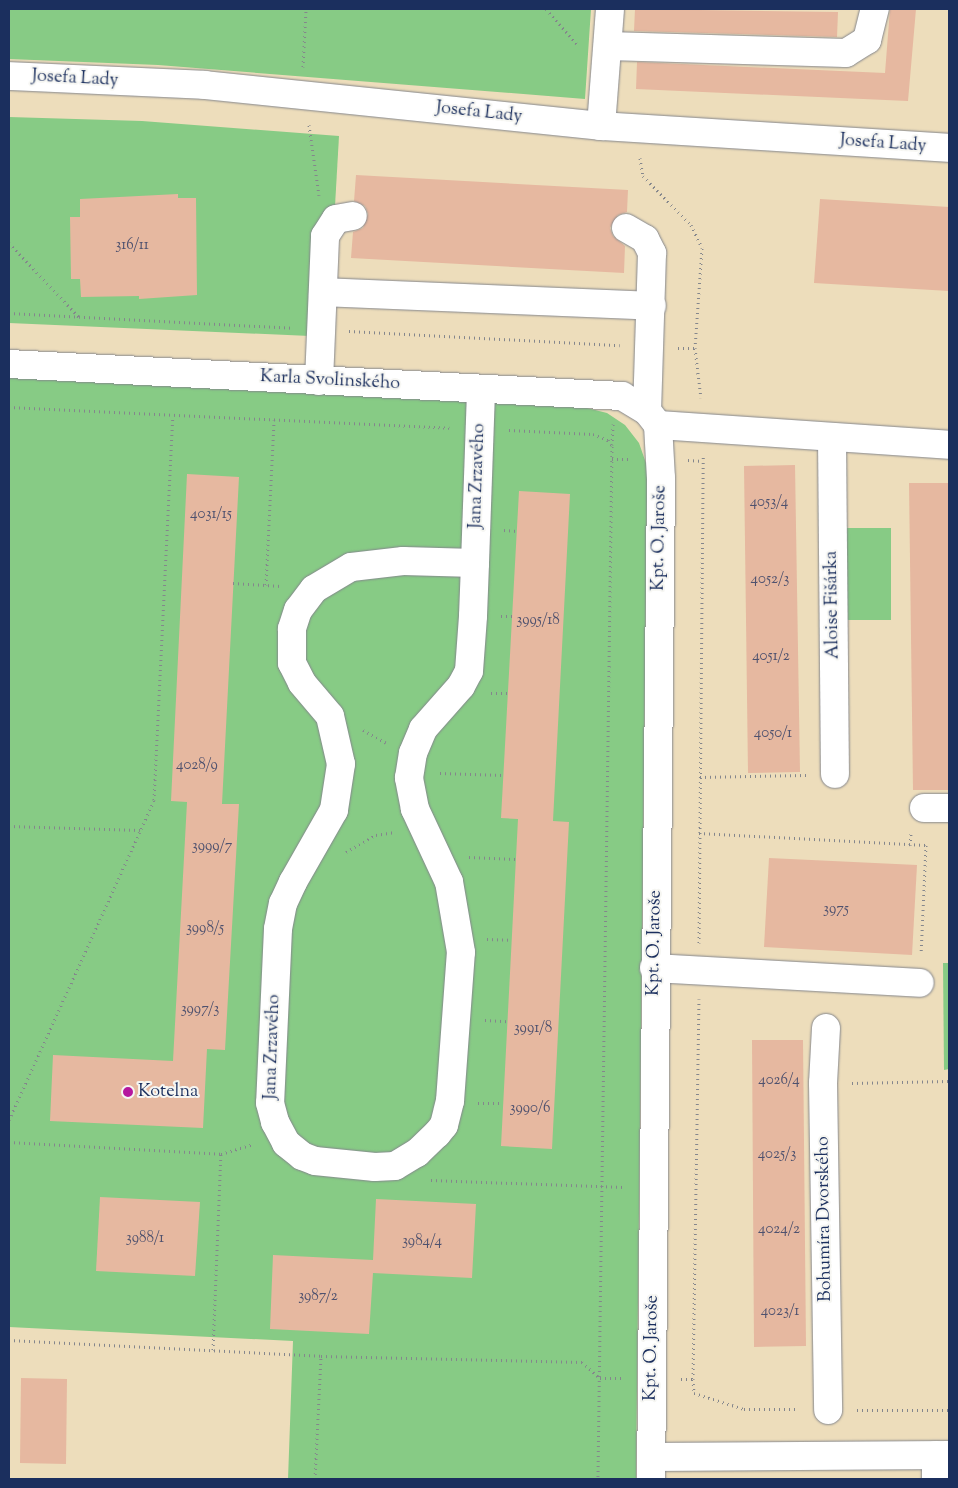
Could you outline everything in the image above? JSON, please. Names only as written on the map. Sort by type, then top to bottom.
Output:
[{"type":"street","points":[[601,126],[610,9]]},
{"type":"street","points":[[608,46],[846,53],[855,50],[867,40],[875,9]]},
{"type":"street","name":"Josefa Lady","points":[[9,76],[205,85],[601,126],[949,148]]},
{"type":"street","points":[[319,380],[322,292],[327,230],[340,217],[353,216]]},
{"type":"street","name":"Kpt. O. Jaroše","points":[[626,228],[639,234],[650,246],[653,263],[650,346],[652,418],[661,478],[654,968],[656,1188],[651,1378],[651,1468]]},
{"type":"street","points":[[322,292],[652,306]]},
{"type":"street","name":"Karla Svolinského","points":[[9,364],[622,396],[652,418]]},
{"type":"street","name":"Jana Zrzavého","points":[[475,563],[403,561],[359,565],[335,574],[314,589],[294,621],[291,655],[298,677],[326,709],[339,746],[337,796],[327,824],[283,904],[278,929],[269,1084],[272,1113],[282,1135],[293,1149],[315,1161],[386,1168],[404,1162],[437,1134],[444,1125],[450,1101],[461,952],[448,882],[438,855],[412,799],[411,762],[423,729],[461,686],[469,671],[475,563],[481,389]]},
{"type":"street","points":[[652,418],[704,428],[949,445]]},
{"type":"street","name":"Aloise Fišárka","points":[[832,437],[835,774]]},
{"type":"street","points":[[654,968],[920,983]]},
{"type":"street","name":"Bohumíra Dvorského","points":[[826,1028],[823,1083],[828,1410]]},
{"type":"street","points":[[651,1468],[940,1463]]},
{"type":"path","points":[[642,128],[642,176],[691,225],[702,248],[695,348],[704,428],[694,1393],[744,1408],[949,1410]]},
{"type":"path","points":[[9,243],[79,317]]},
{"type":"path","points":[[9,314],[695,348]]},
{"type":"path","points":[[9,1120],[154,800],[173,416]]},
{"type":"path","points":[[266,585],[274,420]]},
{"type":"path","points":[[233,583],[314,589]]},
{"type":"path","points":[[326,709],[383,742],[411,762],[503,775]]},
{"type":"path","points":[[700,777],[835,774]]},
{"type":"path","points":[[9,826],[140,830]]},
{"type":"path","points":[[338,856],[376,835],[425,828]]},
{"type":"path","points":[[699,833],[926,845],[920,983]]},
{"type":"path","points":[[438,855],[516,859]]},
{"type":"path","points":[[823,1083],[949,1081]]},
{"type":"path","points":[[9,1142],[222,1154],[282,1135]]},
{"type":"path","points":[[213,1350],[222,1154]]},
{"type":"path","points":[[404,1162],[424,1179],[656,1188]]},
{"type":"path","points":[[598,1479],[604,1187]]},
{"type":"path","points":[[9,1340],[321,1356],[582,1362],[600,1378],[693,1379]]},
{"type":"path","points":[[315,1479],[321,1356]]},
{"type":"green space","points":[[9,9],[591,9],[585,99],[158,65],[9,59]]},
{"type":"green space","points":[[9,117],[142,121],[339,136],[335,206],[310,336],[9,323]]},
{"type":"green space","points":[[9,377],[587,408],[607,413],[625,425],[639,443],[647,466],[647,500],[636,1479],[288,1479],[293,1341],[9,1327]]},
{"type":"green space","points":[[845,528],[891,528],[891,620],[845,620]]},
{"type":"green space","points":[[943,963],[949,963],[949,1069],[944,1070]]},
{"type":"building","points":[[635,9],[838,12],[837,37],[634,31]]},
{"type":"building","points":[[890,9],[916,9],[908,101],[636,89],[637,62],[885,73]]},
{"type":"building","points":[[356,175],[628,190],[627,212],[618,215],[610,228],[613,236],[625,246],[624,273],[351,258],[353,232],[363,228],[368,214],[365,206],[354,201]]},
{"type":"building","points":[[178,194],[178,198],[196,198],[197,295],[139,299],[139,296],[81,297],[80,279],[71,279],[70,217],[80,217],[80,199]]},
{"type":"building","points":[[820,199],[949,207],[949,291],[814,283]]},
{"type":"building","points":[[795,465],[800,772],[748,773],[744,466]]},
{"type":"building","points":[[187,474],[239,477],[222,804],[239,804],[225,1050],[207,1049],[203,1128],[50,1121],[53,1055],[173,1061],[187,802],[171,801]]},
{"type":"building","points":[[909,483],[949,483],[949,790],[913,790]]},
{"type":"building","points":[[519,491],[570,494],[553,821],[569,822],[552,1149],[501,1146],[518,819],[501,818]]},
{"type":"building","points":[[769,858],[917,865],[912,955],[764,947]]},
{"type":"building","points":[[752,1040],[803,1040],[806,1346],[754,1347]]},
{"type":"building","points":[[100,1197],[200,1202],[195,1276],[96,1271]]},
{"type":"building","points":[[376,1199],[476,1204],[472,1278],[373,1273],[369,1334],[270,1329],[273,1255],[373,1260]]},
{"type":"building","points":[[21,1378],[67,1379],[66,1464],[20,1463]]},
{"type":"place","name":"Kotelna","points":[[128,1092]]}]
